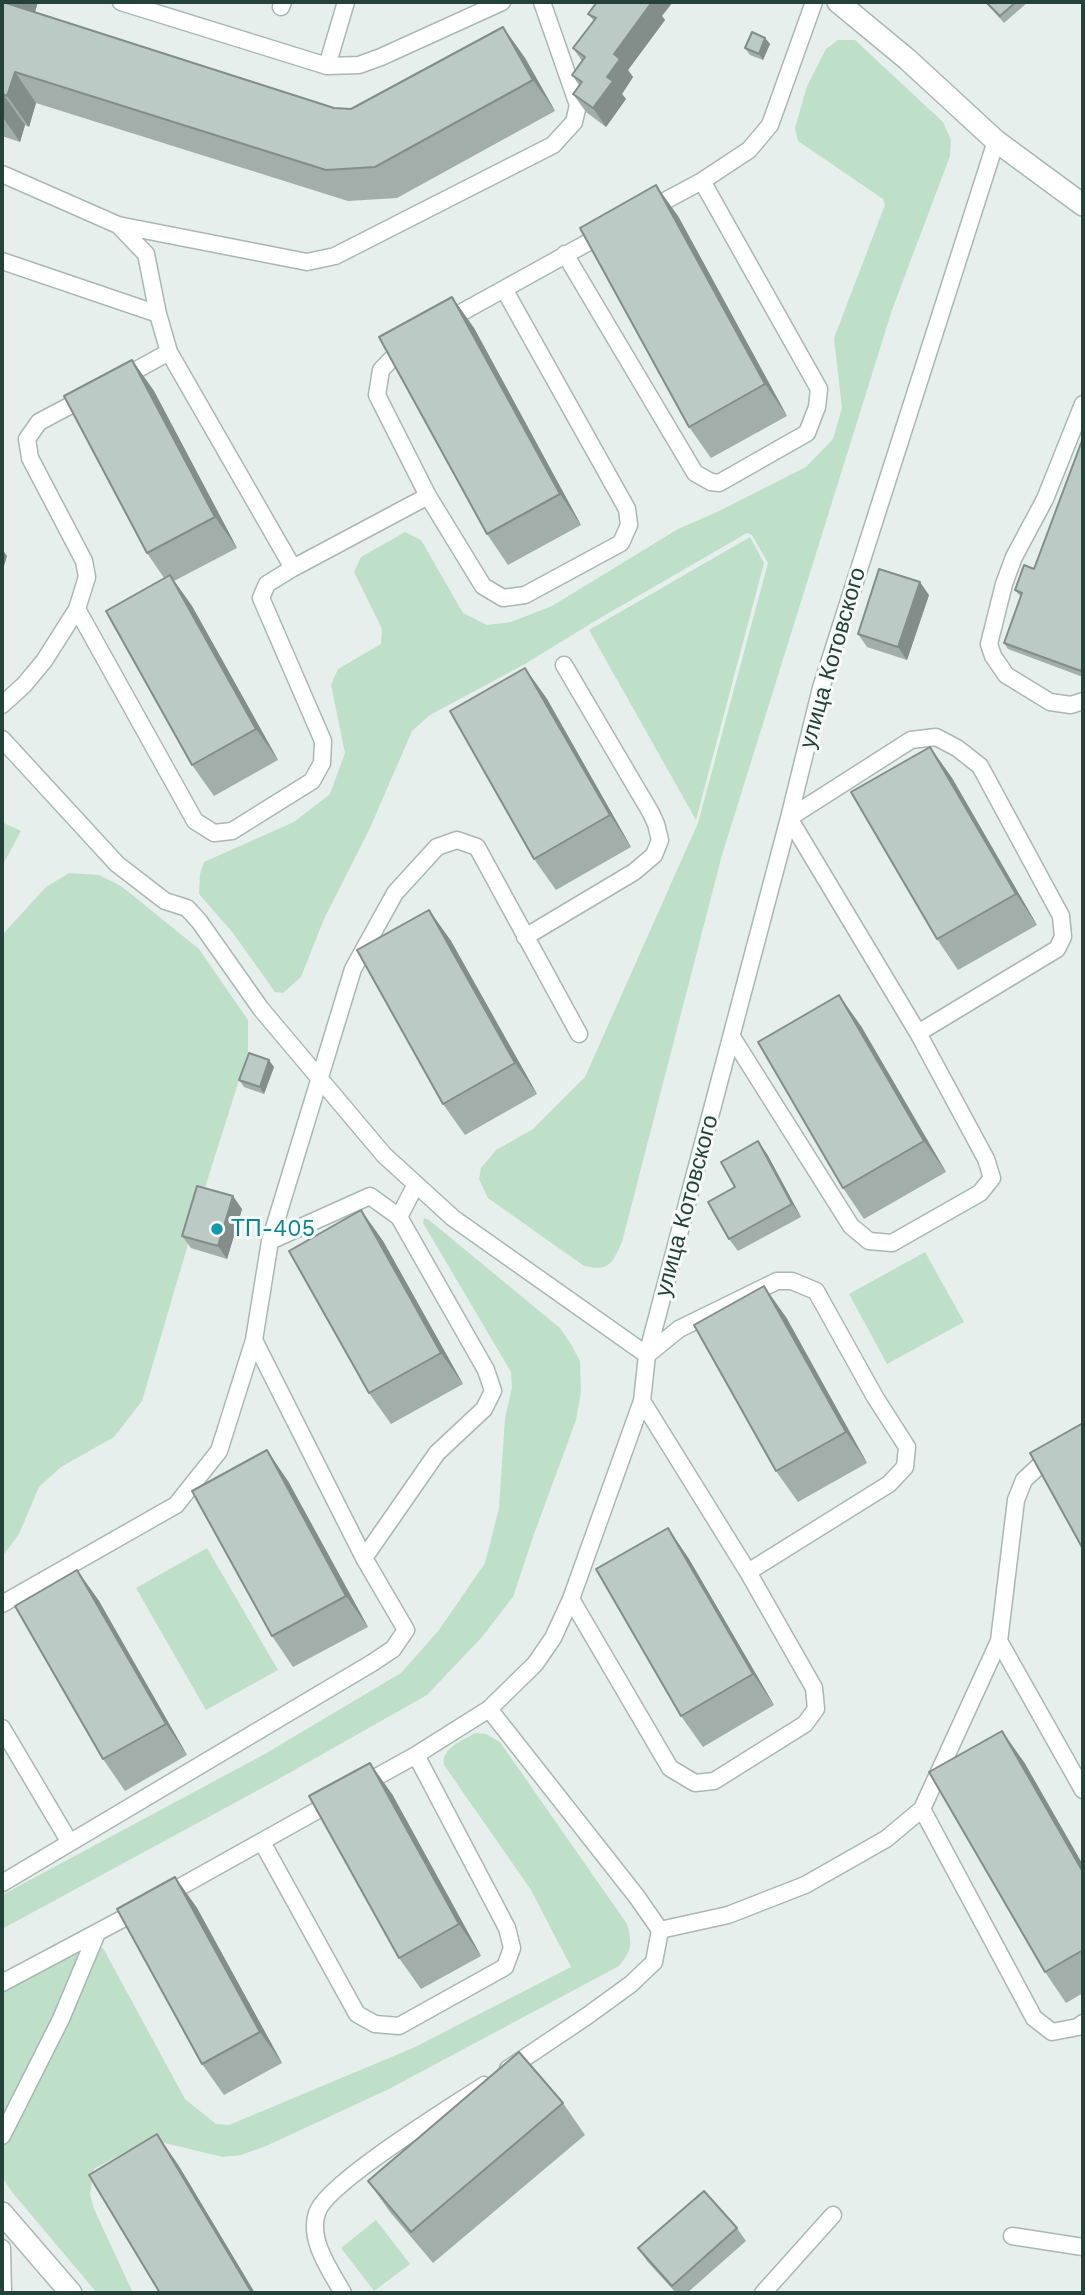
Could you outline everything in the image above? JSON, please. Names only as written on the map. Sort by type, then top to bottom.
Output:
[{"type":"street","points":[[838,2],[907,59],[996,141],[1083,205]]},
{"type":"street","points":[[2,2213],[71,2293]]},
{"type":"lane","points":[[121,2],[327,66],[359,65],[381,57],[502,2]]},
{"type":"lane","points":[[327,66],[346,2]]},
{"type":"lane","points":[[2,174],[118,225],[307,262],[335,256],[553,145],[574,122],[578,105],[542,2]]},
{"type":"lane","points":[[504,289],[627,509],[629,525],[621,543],[525,595],[503,598],[483,586],[428,495],[377,395],[381,370],[402,347],[565,254],[702,181],[749,150],[770,125],[814,2]]},
{"type":"lane","name":"улица Котовского","points":[[2,1983],[416,1755],[489,1709],[535,1664],[553,1638],[571,1599],[642,1401],[647,1355],[821,688],[996,141]]},
{"type":"lane","points":[[565,254],[695,473],[711,482],[719,483],[807,433],[817,407],[819,389],[702,181]]},
{"type":"lane","points":[[118,225],[146,254],[169,352],[293,568]]},
{"type":"lane","points":[[2,261],[158,314]]},
{"type":"lane","points":[[2,705],[24,685],[44,661],[77,609],[87,577],[84,561],[30,458],[27,439],[39,422],[169,352]]},
{"type":"lane","points":[[1083,404],[1045,499],[1014,557],[1004,584],[989,644],[993,656],[1006,674],[1050,702],[1072,705],[1083,701]]},
{"type":"lane","points":[[77,609],[195,821],[214,833],[233,831],[312,781],[322,763],[323,741],[261,598],[267,584],[428,495]]},
{"type":"lane","points":[[525,937],[634,872],[654,855],[660,840],[650,813],[564,665]]},
{"type":"lane","points":[[732,1037],[851,1226],[869,1241],[892,1243],[979,1193],[992,1178],[986,1159],[918,1033],[789,818],[911,740],[936,737],[957,748],[980,766],[1062,916],[1063,937],[1057,949],[918,1033]]},
{"type":"lane","points":[[2,739],[117,864],[165,901],[187,908],[261,1009],[318,1079],[384,1155],[415,1186],[453,1218],[647,1355],[678,1329],[777,1281],[792,1281],[816,1291],[907,1447],[905,1467],[890,1484],[748,1572]]},
{"type":"lane","points":[[2,1604],[176,1505],[219,1451],[254,1340],[271,1241],[353,969],[395,893],[437,847],[457,840],[477,847],[579,1034]]},
{"type":"lane","points":[[399,1217],[415,1186]]},
{"type":"lane","points":[[271,1241],[370,1196],[399,1217],[486,1370],[493,1391],[484,1409],[437,1453],[364,1558]]},
{"type":"lane","points":[[2,1883],[393,1649],[406,1630],[364,1558],[254,1340]]},
{"type":"lane","points":[[571,1599],[670,1768],[695,1783],[715,1781],[805,1724],[816,1709],[814,1688],[748,1572],[642,1401]]},
{"type":"lane","points":[[660,1930],[728,1915],[805,1885],[886,1839],[922,1809],[999,1641],[1016,1500],[1024,1480],[1039,1466],[1083,1441]]},
{"type":"lane","points":[[999,1641],[1079,1770],[1083,1790]]},
{"type":"lane","points":[[343,2293],[322,2255],[314,2231],[317,2211],[324,2203],[369,2162],[587,2016],[631,1984],[654,1962],[660,1930],[489,1709]]},
{"type":"lane","points":[[2,1728],[69,1841]]},
{"type":"lane","points":[[262,1842],[357,2014],[375,2024],[399,2026],[505,1967],[512,1948],[507,1928],[416,1755]]},
{"type":"lane","points":[[922,1809],[1034,2018],[1052,2032],[1077,2027],[1083,2023]]},
{"type":"lane","points":[[2,2136],[61,2019],[97,1933]]},
{"type":"lane","points":[[763,2293],[833,2215]]},
{"type":"lane","points":[[1012,2236],[1083,2247]]},
{"type":"lane","points":[[2,2248],[3,2293]]},
{"type":"green space","points":[[838,40],[855,40],[943,122],[951,140],[950,156],[892,310],[722,855],[622,1242],[609,1264],[593,1268],[584,1266],[488,1198],[479,1179],[481,1168],[496,1150],[533,1129],[585,1077],[698,823],[768,563],[752,535],[747,533],[525,664],[430,715],[412,731],[370,828],[324,919],[301,977],[283,993],[275,992],[233,933],[199,894],[200,874],[204,862],[294,822],[330,794],[345,753],[331,685],[338,669],[381,644],[382,629],[354,572],[361,557],[405,532],[421,540],[463,613],[487,625],[511,622],[552,606],[678,529],[806,467],[833,439],[842,408],[834,338],[885,205],[883,199],[798,141],[795,128],[807,86],[826,49]]},
{"type":"green space","points":[[750,537],[764,563],[696,820],[589,630]]},
{"type":"green space","points":[[2,822],[21,831],[2,866]]},
{"type":"green space","points":[[69,873],[99,875],[121,886],[199,949],[248,1020],[248,1052],[142,1401],[114,1437],[61,1467],[39,1487],[19,1534],[2,1557],[2,935],[46,887]]},
{"type":"green space","points":[[424,1218],[560,1328],[580,1361],[581,1392],[576,1420],[513,1597],[482,1637],[427,1695],[2,1929],[2,1895],[263,1755],[401,1673],[439,1630],[485,1563],[499,1508],[505,1418],[512,1388],[511,1372],[423,1223]]},
{"type":"green space","points":[[925,1252],[964,1322],[887,1364],[849,1294]]},
{"type":"green space","points":[[207,1548],[278,1670],[206,1710],[136,1588]]},
{"type":"green space","points":[[475,1733],[486,1734],[500,1742],[627,1924],[630,1946],[624,1960],[619,1966],[389,2089],[266,2146],[241,2155],[223,2157],[156,2141],[140,2144],[94,2169],[90,2194],[94,2209],[133,2293],[97,2293],[2,2177],[2,1990],[93,1945],[103,1948],[185,2099],[216,2124],[229,2125],[413,2048],[571,1967],[531,1890],[444,1765],[449,1750]]},
{"type":"green space","points":[[376,2220],[410,2264],[374,2291],[341,2248]]},
{"type":"building","points":[[2,2],[334,108],[351,109],[503,27],[533,80],[375,167],[326,170],[15,72],[7,96],[3,94],[2,98]]},
{"type":"building","points":[[597,2],[652,2],[614,54],[620,59],[607,77],[613,81],[593,108],[573,94],[582,82],[572,75],[585,57],[573,48],[596,18],[588,14]]},
{"type":"building","points":[[986,2],[1016,2],[1000,16]]},
{"type":"building","points":[[752,32],[765,38],[759,54],[745,48]]},
{"type":"building","points":[[656,185],[765,384],[689,427],[580,228]]},
{"type":"building","points":[[452,297],[560,494],[487,534],[379,337]]},
{"type":"building","points":[[132,360],[215,517],[147,553],[64,396]]},
{"type":"building","points":[[1083,438],[1081,671],[1004,643],[1022,593],[1015,590],[1024,565],[1034,569]]},
{"type":"building","points":[[879,569],[920,582],[898,647],[858,634]]},
{"type":"building","points":[[170,575],[256,729],[192,765],[106,611]]},
{"type":"building","points":[[525,668],[610,815],[534,859],[450,711]]},
{"type":"building","points":[[930,747],[1016,894],[937,939],[851,792]]},
{"type":"building","points":[[429,910],[515,1063],[443,1104],[357,950]]},
{"type":"building","points":[[839,995],[924,1141],[843,1188],[758,1042]]},
{"type":"building","points":[[249,1053],[269,1060],[260,1087],[239,1080]]},
{"type":"building","points":[[758,1141],[792,1204],[729,1239],[708,1202],[735,1187],[721,1162]]},
{"type":"building","points":[[197,1186],[233,1196],[218,1246],[182,1236]]},
{"type":"building","points":[[361,1210],[441,1353],[369,1393],[289,1251]]},
{"type":"building","points":[[764,1286],[846,1432],[776,1471],[694,1325]]},
{"type":"building","points":[[1083,1423],[1083,1549],[1030,1453]]},
{"type":"building","points":[[267,1450],[346,1596],[272,1636],[192,1491]]},
{"type":"building","points":[[668,1528],[753,1674],[681,1716],[596,1569]]},
{"type":"building","points":[[77,1570],[166,1724],[103,1759],[15,1606]]},
{"type":"building","points":[[1002,1731],[1083,1872],[1083,1950],[1045,1972],[929,1772]]},
{"type":"building","points":[[370,1763],[459,1924],[399,1958],[309,1796]]},
{"type":"building","points":[[175,1877],[260,2032],[202,2064],[117,1909]]},
{"type":"building","points":[[519,2052],[563,2103],[411,2232],[368,2181]]},
{"type":"building","points":[[157,2134],[252,2293],[160,2293],[89,2175]]},
{"type":"building","points":[[704,2191],[737,2228],[672,2286],[638,2248]]},
{"type":"place","name":"ТП-405","points":[[217,1229]]}]
